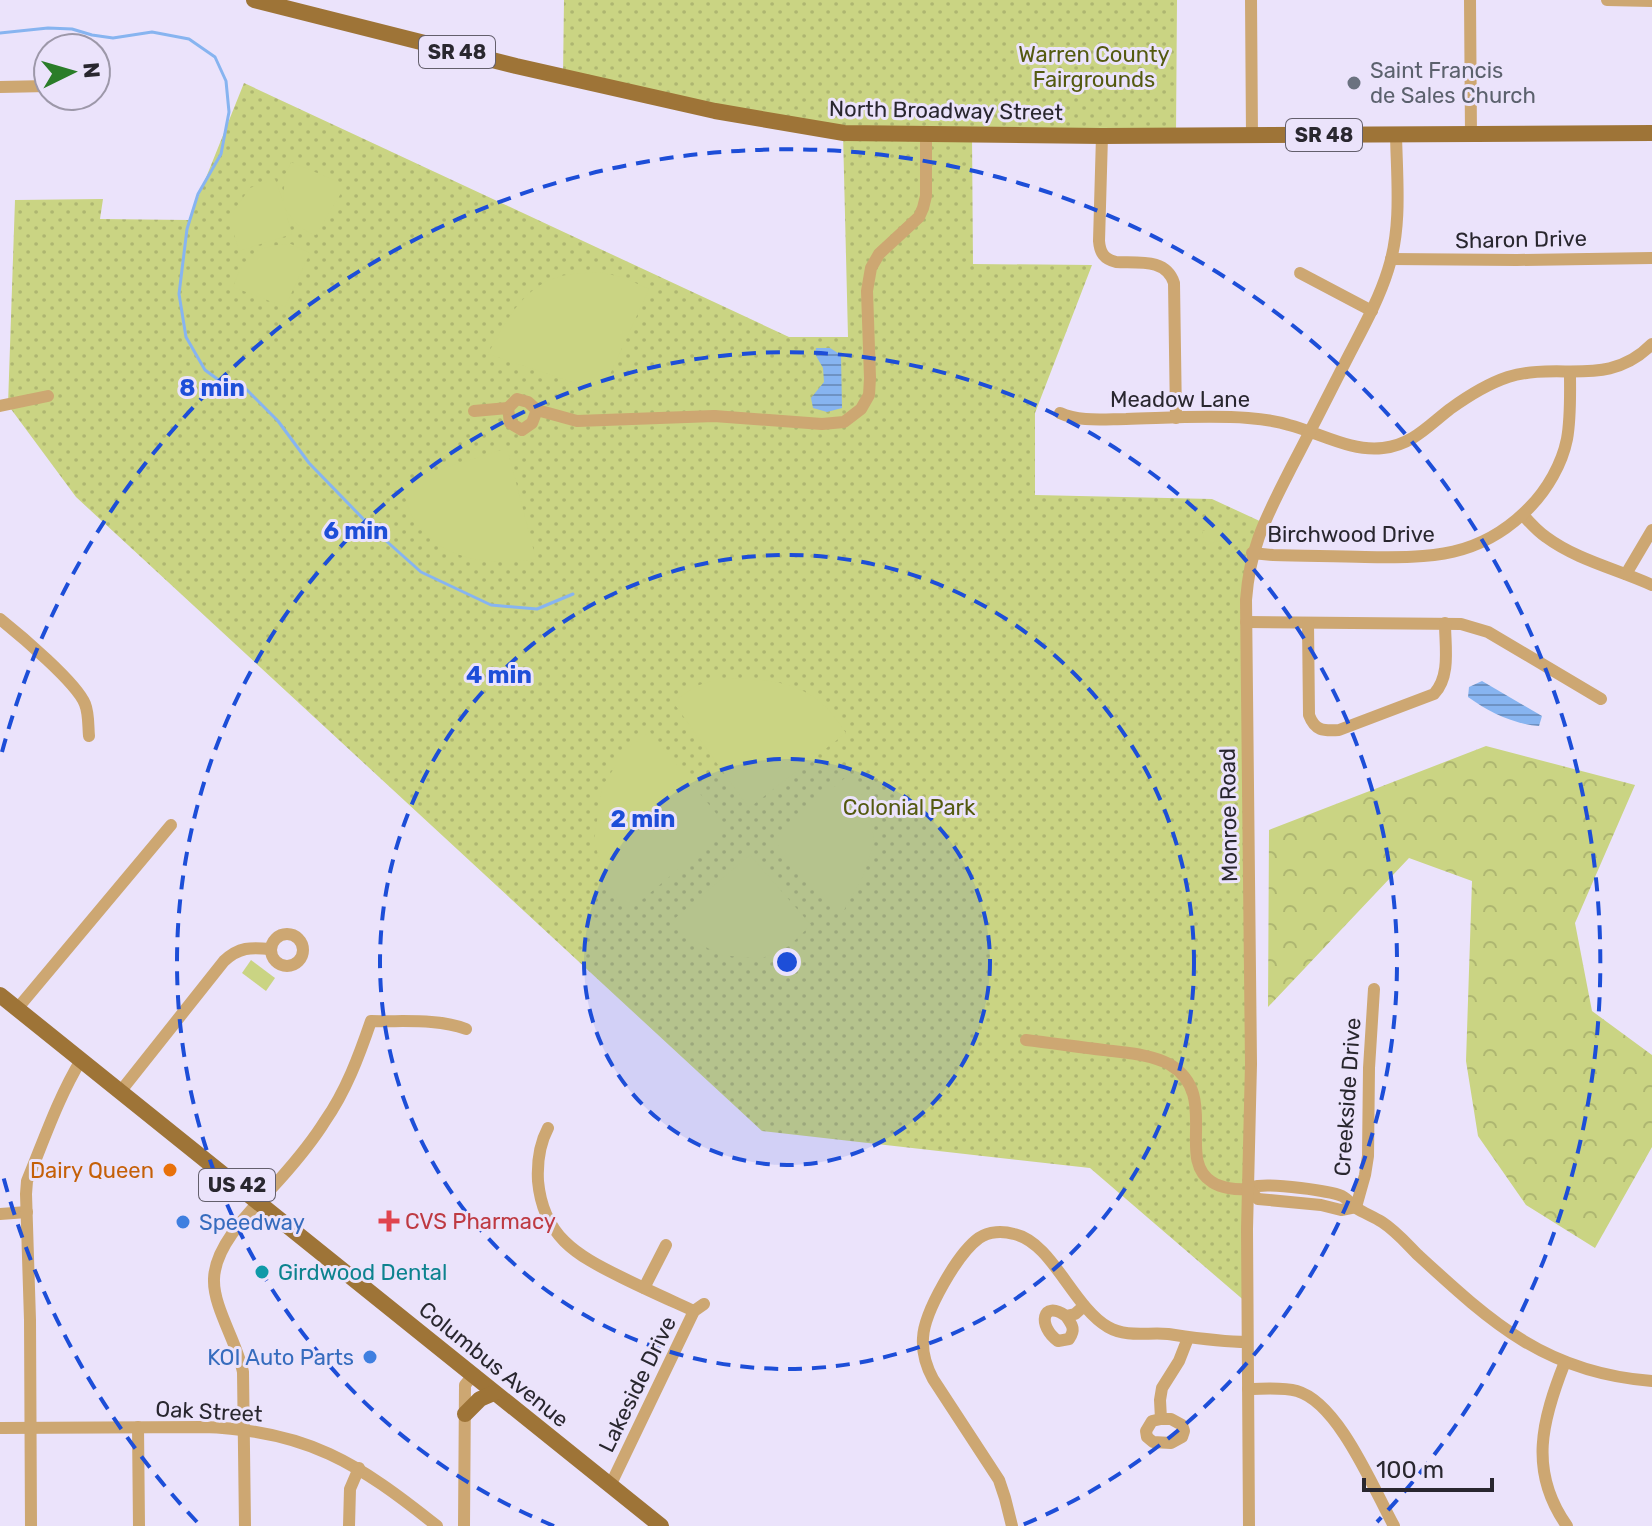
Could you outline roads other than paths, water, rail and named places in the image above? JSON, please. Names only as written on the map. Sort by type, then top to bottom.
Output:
[{"type":"main road","name":"North Broadway Street","points":[[254,0],[494,61],[715,111],[844,133],[1102,136],[1652,133]]},
{"type":"main road","name":"Columbus Avenue","points":[[0,995],[661,1526]]},
{"type":"main road","points":[[465,1414],[480,1399],[494,1393]]},
{"type":"street","points":[[1251,0],[1252,136]]},
{"type":"street","points":[[1470,0],[1471,135]]},
{"type":"street","points":[[1607,0],[1652,1]]},
{"type":"street","points":[[0,87],[32,86]]},
{"type":"street","points":[[474,411],[508,408],[517,399],[528,402],[537,410],[577,421],[714,416],[822,424],[844,422],[861,409],[869,395],[867,291],[871,268],[879,254],[919,217],[923,208],[926,196],[926,135]]},
{"type":"street","name":"Monroe Road","points":[[1249,1526],[1247,1342],[1251,1064],[1248,575],[1252,553],[1270,510],[1372,311],[1391,259],[1397,207],[1396,135]]},
{"type":"street","points":[[1102,136],[1101,252],[1116,262],[1159,265],[1169,272],[1174,283],[1176,418]]},
{"type":"street","name":"Sharon Drive","points":[[1391,259],[1652,258]]},
{"type":"street","points":[[1300,273],[1372,311]]},
{"type":"street","name":"Meadow Lane","points":[[1060,413],[1096,419],[1248,418],[1289,425],[1365,448],[1396,446],[1418,436],[1468,396],[1507,378],[1528,373],[1611,369],[1634,359],[1652,344]]},
{"type":"street","name":"Birchwood Drive","points":[[1252,553],[1430,557],[1485,542],[1523,515],[1546,488],[1563,454],[1569,423],[1570,372]]},
{"type":"street","points":[[0,406],[48,396]]},
{"type":"street","points":[[508,408],[510,423],[522,430],[532,423],[537,410]]},
{"type":"street","points":[[1523,515],[1537,531],[1554,543],[1652,585]]},
{"type":"street","points":[[1626,574],[1652,530]]},
{"type":"street","points":[[0,619],[82,698],[87,710],[89,736]]},
{"type":"street","points":[[1246,622],[1461,624],[1488,632],[1601,699]]},
{"type":"street","points":[[1308,623],[1309,715],[1312,724],[1328,731],[1339,730],[1434,694],[1442,686],[1445,674],[1445,623]]},
{"type":"street","points":[[17,1009],[171,825]]},
{"type":"street","points":[[120,1092],[229,956],[247,948],[270,949]]},
{"type":"street","name":"Creekside Drive","points":[[1356,1207],[1368,1156],[1374,989]]},
{"type":"street","points":[[245,1526],[243,1372],[215,1294],[214,1270],[221,1253],[258,1202],[292,1166],[328,1118],[344,1089],[371,1021],[434,1022],[466,1029]]},
{"type":"street","points":[[1026,1040],[1146,1056],[1170,1065],[1184,1076],[1193,1092],[1197,1123],[1196,1155],[1202,1174],[1213,1183],[1248,1189],[1258,1199],[1341,1210],[1356,1207],[1383,1223],[1496,1323],[1533,1347],[1565,1362],[1610,1376],[1652,1381]]},
{"type":"street","points":[[31,1526],[27,1181],[56,1110],[81,1060]]},
{"type":"street","points":[[548,1128],[540,1149],[538,1175],[542,1207],[562,1240],[581,1257],[644,1288],[666,1245]]},
{"type":"street","points":[[0,1214],[27,1212]]},
{"type":"street","points":[[1012,1526],[999,1480],[946,1400],[927,1368],[924,1356],[923,1338],[928,1314],[968,1249],[981,1237],[998,1232],[1017,1234],[1033,1242],[1084,1306],[1108,1327],[1121,1332],[1247,1342]]},
{"type":"street","name":"Lakeside Drive","points":[[610,1486],[699,1307],[644,1288]]},
{"type":"street","points":[[1066,1316],[1075,1314],[1084,1306]]},
{"type":"street","points":[[1161,1419],[1162,1388],[1179,1361],[1188,1338]]},
{"type":"street","points":[[1565,1362],[1547,1409],[1542,1453],[1549,1491],[1567,1526]]},
{"type":"street","points":[[464,1526],[465,1385],[473,1375]]},
{"type":"street","points":[[1248,1389],[1295,1391],[1316,1402],[1348,1440],[1394,1526]]},
{"type":"street","points":[[138,1427],[139,1526]]},
{"type":"street","name":"Oak Street","points":[[0,1428],[203,1427],[244,1429],[291,1439],[314,1446],[359,1468],[437,1526]]},
{"type":"street","points":[[349,1526],[350,1489],[359,1468]]},
{"type":"water","points":[[816,348],[830,348],[841,355],[842,408],[827,412],[813,408],[811,398],[824,382]]},
{"type":"water","points":[[1482,681],[1542,716],[1539,726],[1502,716],[1468,697],[1469,687]]},
{"type":"waterway","points":[[0,33],[72,29],[113,38],[152,32],[189,39],[215,57],[226,81],[229,112],[221,154],[198,194],[187,229],[179,294],[186,337],[205,370],[220,381],[244,387],[278,421],[309,463],[374,530],[421,572],[491,605],[537,609],[573,594]]},
{"type":"place","name":"Saint Francis de Sales Church","points":[[1354,83]]},
{"type":"place","name":"Dairy Queen","points":[[170,1170]]},
{"type":"place","name":"CVS Pharmacy","points":[[389,1221]]},
{"type":"place","name":"Speedway","points":[[183,1222]]},
{"type":"place","name":"Girdwood Dental","points":[[262,1272]]},
{"type":"place","name":"KOI Auto Parts","points":[[370,1357]]},
{"type":"park label","name":"Warren County Fairgrounds","points":[[1094,66]]},
{"type":"park label","name":"Colonial Park","points":[[909,807]]}]
